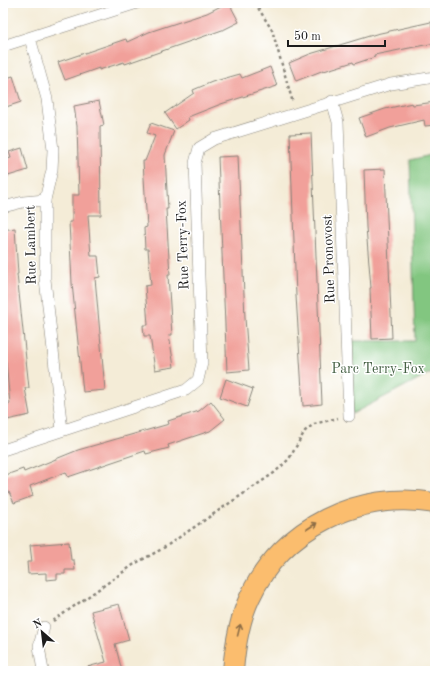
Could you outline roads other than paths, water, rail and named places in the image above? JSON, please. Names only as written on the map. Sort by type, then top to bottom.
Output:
[{"type":"highway","points":[[234,671],[237,637],[250,597],[267,569],[294,540],[321,521],[361,506],[397,500],[435,504]]},
{"type":"street","points":[[3,46],[137,3]]},
{"type":"street","name":"Rue Lambert","points":[[30,38],[47,99],[51,121],[53,150],[52,170],[44,200],[45,279],[62,430]]},
{"type":"street","name":"Rue Terry-Fox","points":[[3,450],[186,390],[198,380],[202,363],[196,163],[199,148],[214,139],[391,84],[435,77]]},
{"type":"street","name":"Rue Pronovost","points":[[332,102],[338,122],[339,140],[349,416]]},
{"type":"street","points":[[3,207],[23,202],[44,200]]},
{"type":"street","points":[[43,671],[39,646],[44,627]]},
{"type":"park label","name":"Parc Terry-Fox","points":[[378,369]]}]
